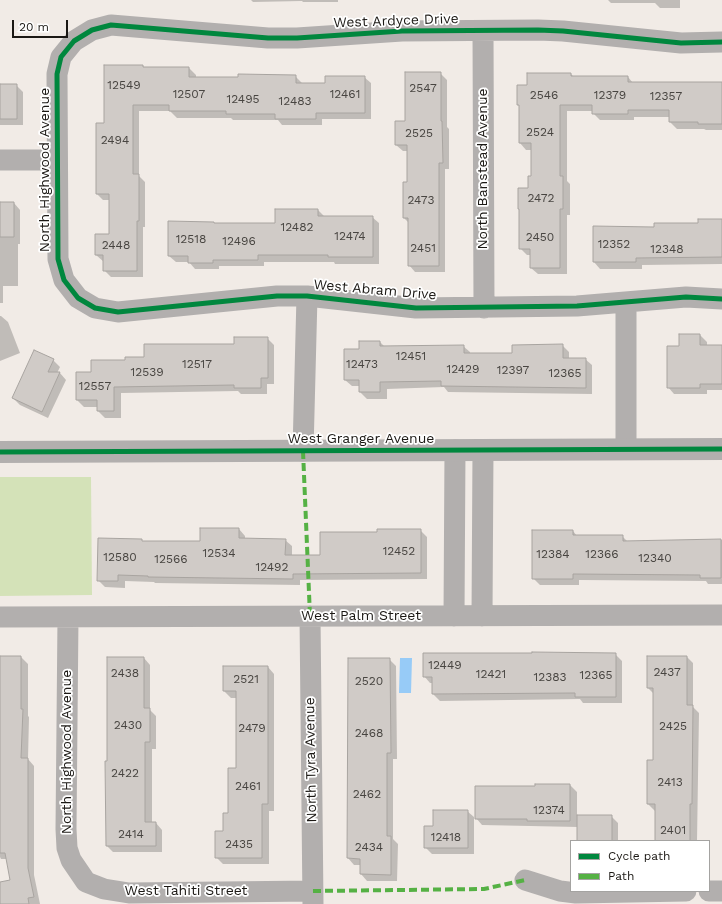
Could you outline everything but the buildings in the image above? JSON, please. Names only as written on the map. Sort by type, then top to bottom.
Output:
[{"type":"street","name":"West Ardyce Drive","points":[[74,41],[92,30],[111,25],[268,38],[297,38],[402,32],[563,31],[681,43],[722,42]]},
{"type":"street","name":"North Banstead Avenue","points":[[483,31],[484,308]]},
{"type":"street","name":"North Highwood Avenue","points":[[74,41],[61,57],[57,74],[58,259],[64,280],[78,298]]},
{"type":"street","points":[[0,160],[57,160]]},
{"type":"street","name":"West Abram Drive","points":[[78,298],[95,308],[118,312],[278,296],[307,296],[416,308],[577,306],[686,297],[722,299]]},
{"type":"street","points":[[303,451],[307,296]]},
{"type":"street","points":[[626,303],[626,450]]},
{"type":"street","name":"West Granger Avenue","points":[[0,452],[722,449]]},
{"type":"street","points":[[454,616],[455,450]]},
{"type":"street","points":[[482,616],[483,450]]},
{"type":"street","name":"West Palm Street","points":[[0,617],[722,615]]},
{"type":"street","name":"North Tyra Avenue","points":[[310,616],[313,898]]},
{"type":"street","name":"North Highwood Avenue","points":[[68,617],[67,848],[71,860],[86,882]]},
{"type":"street","points":[[526,880],[560,891],[576,893],[631,892]]},
{"type":"street","name":"West Tahiti Street","points":[[86,882],[104,888],[129,893],[313,898]]},
{"type":"street","points":[[710,891],[722,891]]},
{"type":"green space","points":[[0,477],[91,477],[92,595],[0,596]]},
{"type":"water","points":[[400,658],[412,658],[411,693],[399,693]]},
{"type":"marked path","points":[[303,451],[310,616]]},
{"type":"marked path","points":[[313,891],[484,889],[525,880]]},
{"type":"cycle path","points":[[722,42],[681,43],[563,31],[538,30],[402,31],[297,38],[268,38],[111,25],[92,30],[74,41],[61,57],[57,74],[58,259],[64,280],[78,298],[95,308],[118,312],[277,296],[307,296],[416,308],[577,306],[686,297],[722,299]]},
{"type":"cycle path","points":[[0,452],[722,449]]}]
